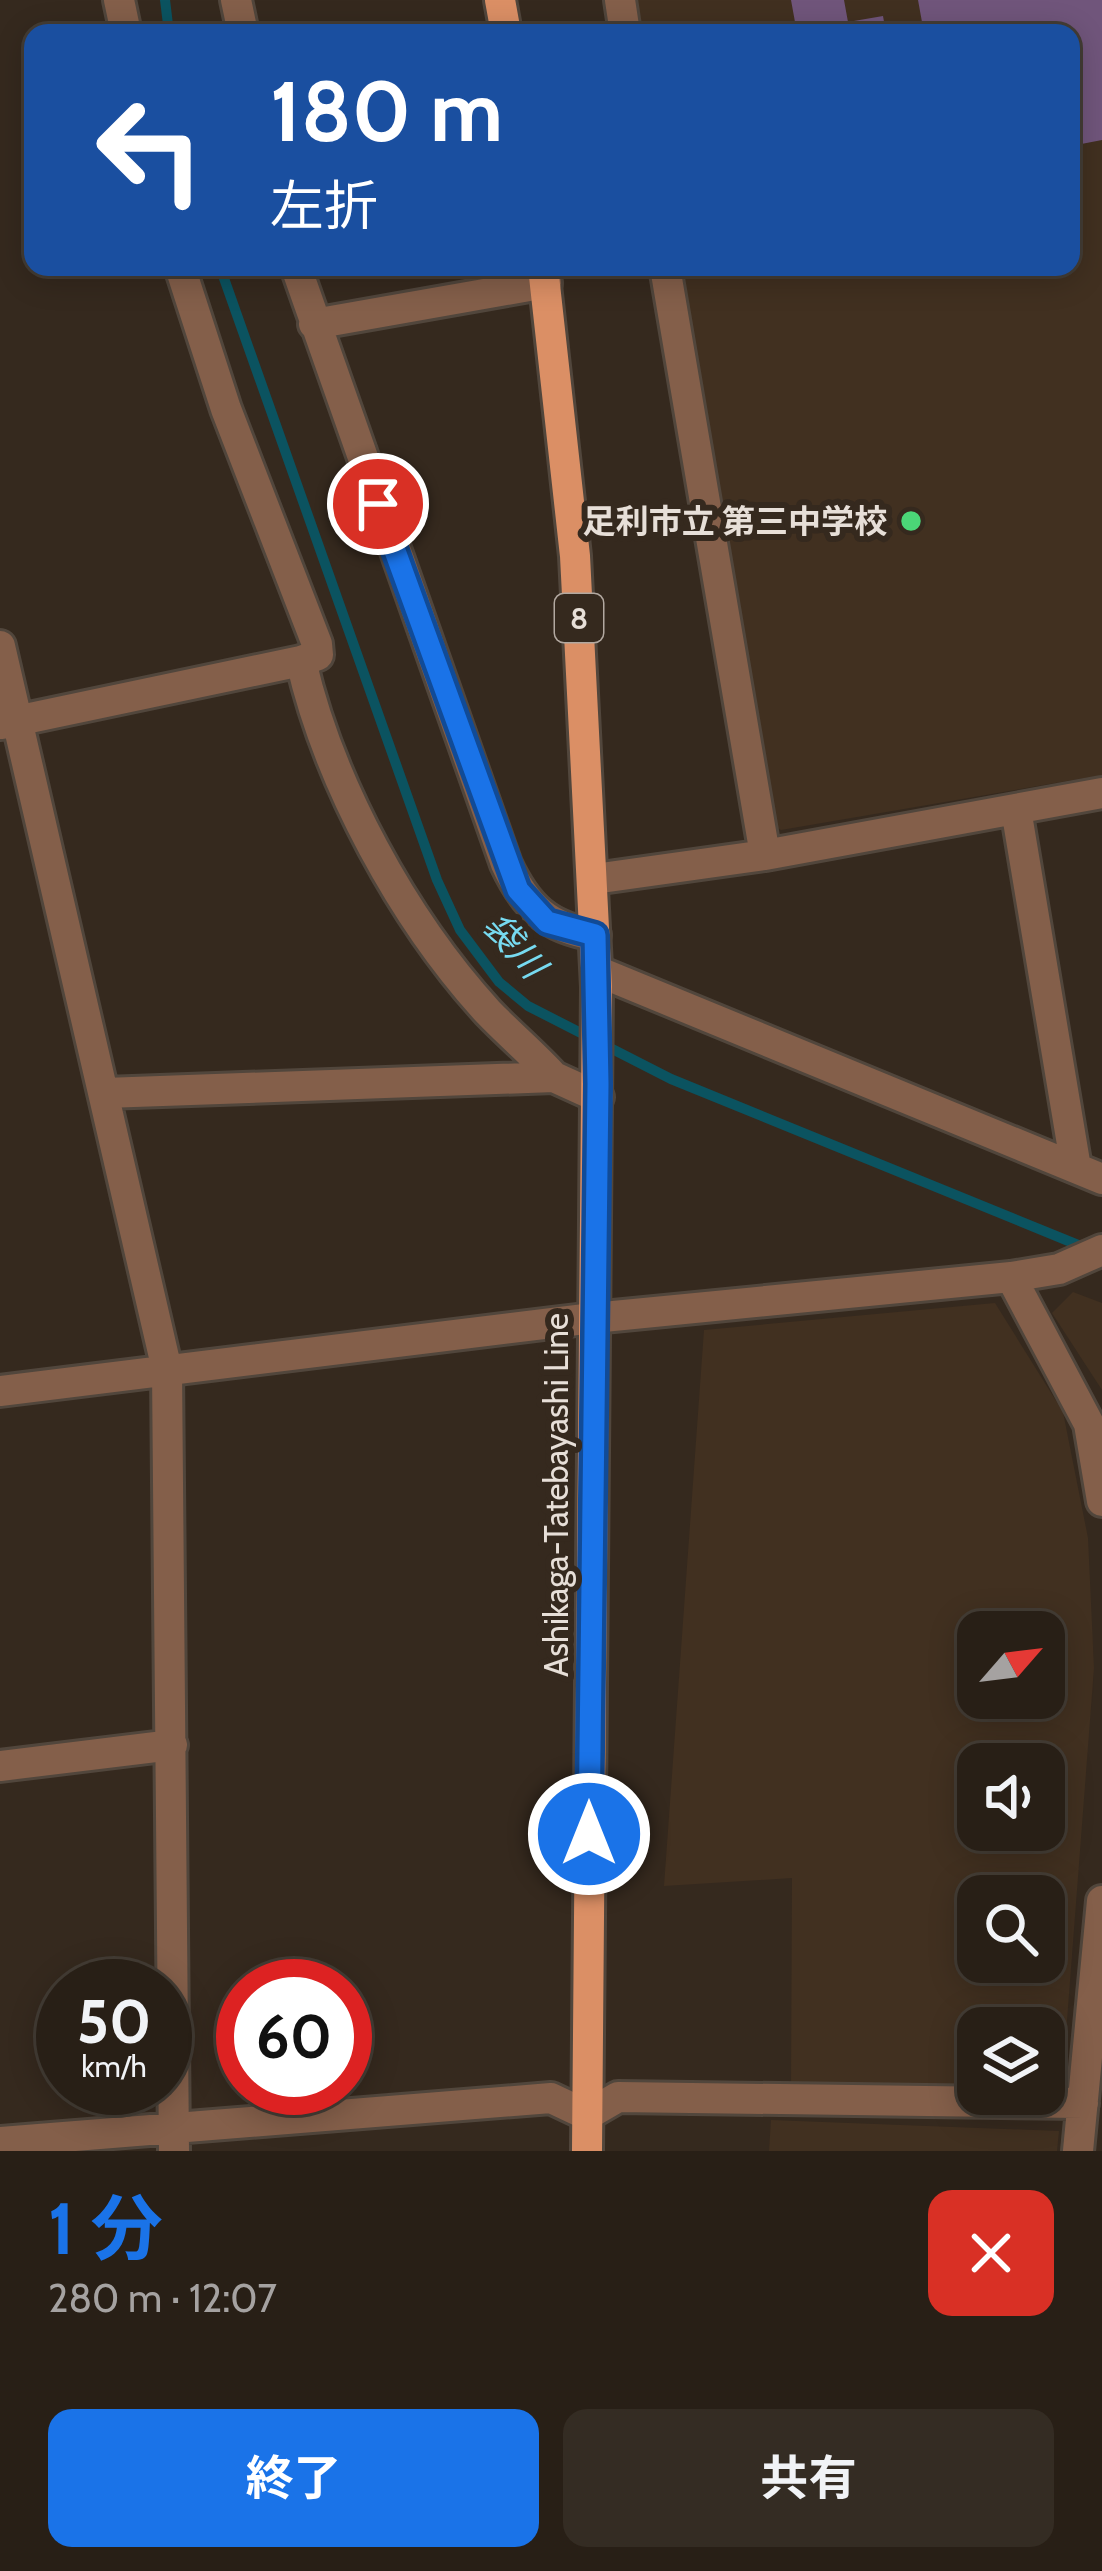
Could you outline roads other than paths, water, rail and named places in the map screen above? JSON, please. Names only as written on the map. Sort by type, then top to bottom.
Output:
[{"type":"main road","name":"Ashikaga-Tatebayashi Line","points":[[544,276],[575,556],[597,979],[586,2151]]},
{"type":"street","points":[[9,723],[318,655],[226,409],[183,276]]},
{"type":"street","points":[[299,276],[512,877],[547,922],[595,935]]},
{"type":"street","points":[[314,324],[539,276]]},
{"type":"street","points":[[667,276],[765,855]]},
{"type":"street","points":[[0,646],[9,723],[105,1093],[167,1370],[174,2139]]},
{"type":"street","points":[[301,662],[314,719],[370,841],[452,967],[554,1077]]},
{"type":"street","points":[[594,878],[765,855],[1102,793]]},
{"type":"street","points":[[1016,809],[1089,1174]]},
{"type":"street","points":[[597,979],[1089,1174]]},
{"type":"street","points":[[105,1093],[554,1077],[598,1090]]},
{"type":"street","points":[[0,1391],[593,1318],[1011,1276],[1059,1269],[1102,1250]]},
{"type":"street","points":[[1011,1276],[1089,1424],[1102,1501]]},
{"type":"street","points":[[0,1766],[172,1745]]},
{"type":"street","points":[[1078,2151],[1102,1901]]},
{"type":"street","points":[[0,2142],[174,2139],[551,2098],[587,2114],[618,2097],[1083,2103]]},
{"type":"waterway","name":"袋川","points":[[165,0],[168,24]]},
{"type":"waterway","name":"袋川","points":[[223,276],[437,880],[460,930],[499,982],[528,1006],[671,1079],[1088,1249]]},
{"type":"place","name":"足利市立 第三中学校","points":[[911,521]]}]
